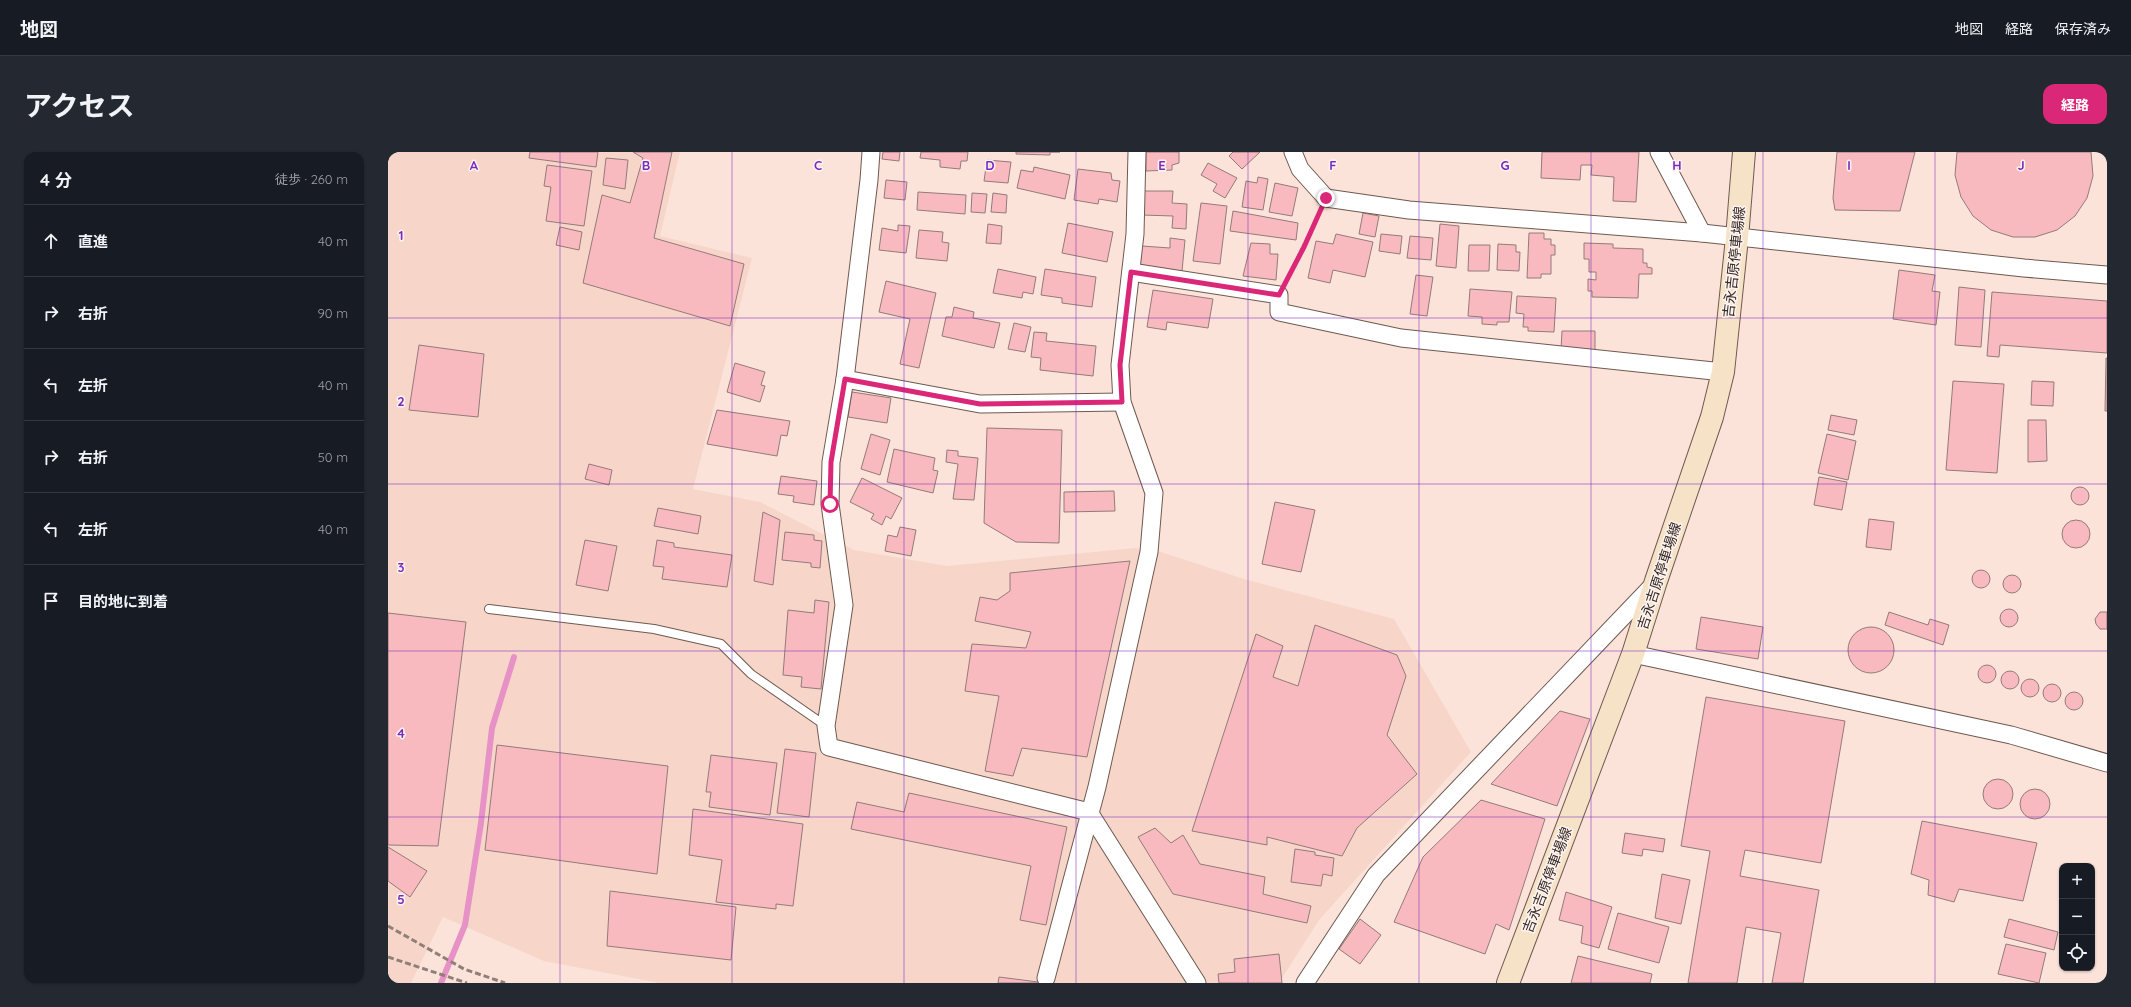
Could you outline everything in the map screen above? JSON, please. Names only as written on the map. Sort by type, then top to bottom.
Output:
[{"type":"main road","name":"吉永吉原停車場線","points":[[1508,983],[1633,654],[1656,581],[1712,417],[1723,372],[1737,238],[1744,152]]},
{"type":"street","points":[[871,152],[845,379],[831,462],[830,504],[844,605],[826,726],[829,747],[1089,812],[1197,983]]},
{"type":"street","points":[[1046,978],[1089,812],[1097,787],[1150,552],[1154,493],[1122,402],[1120,365],[1135,234],[1137,152]]},
{"type":"street","points":[[1293,152],[1300,169],[1326,198],[1409,210],[1702,233],[2024,268],[2107,275]]},
{"type":"street","points":[[1659,152],[1702,233]]},
{"type":"street","points":[[1131,272],[1279,295],[1279,312],[1401,338],[1723,372]]},
{"type":"street","points":[[845,379],[980,404],[1122,402]]},
{"type":"street","points":[[1305,983],[1376,875],[1422,829],[1656,581]]},
{"type":"street","points":[[1633,654],[2011,735],[2107,763]]},
{"type":"lane","points":[[489,609],[654,629],[721,644],[751,674],[826,726]]},
{"type":"path","points":[[1279,295],[1304,247],[1326,198]]},
{"type":"shaded area","points":[[388,152],[680,152],[660,236],[752,258],[693,489],[760,502],[854,550],[947,566],[1135,548],[1161,552],[1244,579],[1394,619],[1471,752],[1319,920],[1279,983],[659,983],[544,961],[443,917],[411,983],[388,983]]},
{"type":"building","points":[[530,152],[598,152],[596,167],[529,158]]},
{"type":"building","points":[[633,152],[672,152],[654,238],[744,264],[730,326],[583,283],[602,195],[630,203],[643,158]]},
{"type":"building","points":[[883,152],[900,152],[899,161],[882,159]]},
{"type":"building","points":[[921,152],[968,152],[967,161],[961,161],[960,169],[940,167],[940,160],[920,158]]},
{"type":"building","points":[[1016,152],[1050,152],[1050,155],[1016,154]]},
{"type":"building","points":[[1146,152],[1179,152],[1179,163],[1172,165],[1172,170],[1146,171]]},
{"type":"building","points":[[1233,152],[1260,152],[1242,169],[1229,156]]},
{"type":"building","points":[[1542,152],[1639,152],[1636,202],[1613,201],[1614,177],[1591,175],[1592,165],[1581,165],[1580,180],[1541,178]]},
{"type":"building","points":[[1837,152],[1915,152],[1900,211],[1835,210],[1833,198]]},
{"type":"building","points":[[1957,152],[2091,152],[2093,176],[2087,198],[2075,216],[2057,230],[2035,237],[2013,237],[1991,230],[1973,216],[1961,197],[1955,175]]},
{"type":"building","points":[[606,158],[628,160],[625,189],[603,185]]},
{"type":"building","points":[[987,160],[1011,162],[1008,183],[984,181]]},
{"type":"building","points":[[1208,163],[1237,178],[1225,198],[1213,191],[1217,184],[1201,175]]},
{"type":"building","points":[[547,165],[592,171],[584,226],[546,221],[551,187],[544,186]]},
{"type":"building","points":[[1034,167],[1070,175],[1065,199],[1017,188],[1021,170],[1033,172]]},
{"type":"building","points":[[1078,169],[1111,173],[1112,180],[1120,181],[1117,202],[1099,199],[1098,204],[1074,200]]},
{"type":"building","points":[[1258,177],[1268,179],[1263,210],[1242,207],[1246,181],[1257,183]]},
{"type":"building","points":[[886,180],[907,182],[905,200],[884,198]]},
{"type":"building","points":[[1275,183],[1298,188],[1292,216],[1269,212]]},
{"type":"building","points":[[1143,191],[1173,191],[1172,203],[1187,204],[1186,229],[1172,228],[1173,216],[1142,215]]},
{"type":"building","points":[[918,192],[966,195],[965,214],[917,210]]},
{"type":"building","points":[[972,193],[987,194],[985,213],[971,212]]},
{"type":"building","points":[[993,193],[1007,195],[1006,213],[991,212]]},
{"type":"building","points":[[1201,203],[1227,206],[1220,264],[1193,261]]},
{"type":"building","points":[[1233,211],[1298,223],[1296,240],[1230,231]]},
{"type":"building","points":[[1363,213],[1379,216],[1375,237],[1359,234]]},
{"type":"building","points":[[1068,223],[1113,232],[1107,262],[1062,253]]},
{"type":"building","points":[[988,224],[1002,226],[1001,244],[986,243]]},
{"type":"building","points":[[1440,224],[1459,226],[1456,268],[1436,266]]},
{"type":"building","points":[[898,225],[910,226],[906,253],[879,250],[882,228],[898,231]]},
{"type":"building","points":[[560,227],[582,232],[579,250],[556,245]]},
{"type":"building","points":[[919,230],[943,232],[942,242],[949,243],[947,261],[916,258]]},
{"type":"building","points":[[1529,233],[1544,233],[1544,239],[1551,239],[1551,245],[1555,245],[1555,255],[1551,255],[1551,274],[1541,274],[1541,278],[1527,278]]},
{"type":"building","points":[[1336,234],[1373,242],[1365,277],[1333,270],[1330,283],[1308,278],[1316,241],[1333,244]]},
{"type":"building","points":[[1381,234],[1402,236],[1400,254],[1379,251]]},
{"type":"building","points":[[1410,236],[1433,238],[1431,260],[1407,258]]},
{"type":"building","points":[[1170,238],[1185,240],[1182,271],[1137,268],[1142,246],[1170,248]]},
{"type":"building","points":[[1251,243],[1270,244],[1270,254],[1278,254],[1276,280],[1243,276]]},
{"type":"building","points":[[1584,243],[1613,244],[1613,248],[1643,249],[1643,263],[1647,263],[1647,267],[1652,268],[1652,274],[1639,274],[1638,298],[1592,297],[1592,291],[1588,291],[1588,279],[1596,280],[1596,272],[1589,272],[1589,259],[1584,259]]},
{"type":"building","points":[[1498,244],[1516,245],[1516,252],[1520,252],[1519,271],[1497,270]]},
{"type":"building","points":[[1469,245],[1490,245],[1489,271],[1468,271]]},
{"type":"building","points":[[998,269],[1036,277],[1033,294],[1023,292],[1022,298],[993,293]]},
{"type":"building","points":[[1045,269],[1096,277],[1092,307],[1062,303],[1062,298],[1041,295]]},
{"type":"building","points":[[1899,270],[1935,275],[1932,291],[1940,292],[1936,325],[1893,319]]},
{"type":"building","points":[[1416,275],[1433,277],[1427,316],[1410,314]]},
{"type":"building","points":[[886,281],[936,293],[919,368],[900,364],[910,319],[879,312]]},
{"type":"building","points":[[1959,287],[1985,290],[1981,347],[1955,345]]},
{"type":"building","points":[[1470,289],[1512,292],[1509,322],[1497,322],[1497,325],[1482,324],[1482,317],[1468,316]]},
{"type":"building","points":[[1153,290],[1213,299],[1208,328],[1167,322],[1166,330],[1147,327]]},
{"type":"building","points":[[1992,292],[2107,301],[2107,353],[2000,345],[1999,357],[1987,356]]},
{"type":"building","points":[[1517,296],[1556,298],[1554,332],[1528,331],[1528,327],[1523,327],[1524,314],[1516,313]]},
{"type":"building","points":[[954,307],[974,312],[973,318],[1000,323],[994,348],[942,336],[946,317],[952,317]]},
{"type":"building","points":[[1014,323],[1031,327],[1025,352],[1008,349]]},
{"type":"building","points":[[1562,331],[1595,331],[1595,350],[1561,349]]},
{"type":"building","points":[[1034,332],[1047,333],[1046,341],[1096,346],[1093,376],[1040,370],[1041,358],[1031,357]]},
{"type":"building","points":[[419,345],[484,354],[478,417],[409,410]]},
{"type":"building","points":[[2106,358],[2107,411],[2105,411]]},
{"type":"building","points":[[735,363],[765,372],[761,385],[765,386],[760,402],[727,392]]},
{"type":"building","points":[[1953,381],[2004,384],[1997,473],[1946,470]]},
{"type":"building","points":[[2032,381],[2054,382],[2053,406],[2031,405]]},
{"type":"building","points":[[852,392],[891,398],[887,423],[848,417]]},
{"type":"building","points":[[717,410],[790,421],[787,436],[781,435],[777,456],[707,444]]},
{"type":"building","points":[[1831,415],[1857,420],[1854,435],[1828,430]]},
{"type":"building","points":[[2028,420],[2046,420],[2047,461],[2028,462]]},
{"type":"building","points":[[987,428],[1062,430],[1059,543],[1016,542],[984,523]]},
{"type":"building","points":[[871,434],[890,440],[880,475],[861,469]]},
{"type":"building","points":[[1827,434],[1856,441],[1848,480],[1818,473]]},
{"type":"building","points":[[894,449],[935,458],[933,470],[938,471],[933,493],[887,482]]},
{"type":"building","points":[[947,450],[958,451],[958,456],[978,458],[974,500],[953,499],[958,464],[946,462]]},
{"type":"building","points":[[589,464],[612,470],[609,485],[585,479]]},
{"type":"building","points":[[781,476],[817,481],[814,505],[793,502],[794,496],[778,494]]},
{"type":"building","points":[[1819,477],[1847,482],[1842,510],[1814,505]]},
{"type":"building","points":[[862,478],[902,498],[891,519],[886,516],[882,525],[871,519],[874,514],[850,502]]},
{"type":"building","points":[[2080,487],[2086,490],[2089,496],[2086,502],[2080,505],[2074,502],[2071,496],[2074,490]]},
{"type":"building","points":[[1114,491],[1115,511],[1064,512],[1064,492]]},
{"type":"building","points":[[1275,502],[1315,510],[1301,572],[1262,564]]},
{"type":"building","points":[[658,508],[701,516],[698,534],[654,526]]},
{"type":"building","points":[[763,512],[780,520],[773,585],[754,581]]},
{"type":"building","points":[[1869,519],[1894,522],[1891,550],[1866,547]]},
{"type":"building","points":[[2076,520],[2082,521],[2086,524],[2089,528],[2089,540],[2086,544],[2082,547],[2076,548],[2070,547],[2066,544],[2063,540],[2062,534],[2063,528],[2066,524],[2070,521]]},
{"type":"building","points":[[900,527],[916,530],[911,556],[885,551],[888,535],[897,537]]},
{"type":"building","points":[[785,532],[814,535],[814,540],[822,541],[820,568],[811,567],[811,563],[782,560]]},
{"type":"building","points":[[585,540],[617,546],[608,591],[576,585]]},
{"type":"building","points":[[657,540],[674,543],[674,547],[732,555],[727,587],[662,579],[664,567],[653,566]]},
{"type":"building","points":[[1130,561],[1087,757],[1022,748],[1013,776],[985,771],[999,696],[965,691],[972,644],[1026,648],[1031,632],[975,621],[980,597],[997,600],[1010,591],[1010,573]]},
{"type":"building","points":[[1981,570],[1987,573],[1990,579],[1987,585],[1981,588],[1975,585],[1972,579],[1975,573]]},
{"type":"building","points":[[2012,575],[2018,578],[2021,584],[2018,590],[2012,593],[2006,590],[2003,584],[2006,578]]},
{"type":"building","points":[[815,600],[829,602],[821,689],[801,687],[802,677],[783,675],[788,610],[814,613]]},
{"type":"building","points":[[2009,609],[2015,612],[2018,618],[2015,624],[2009,627],[2003,624],[2000,618],[2003,612]]},
{"type":"building","points":[[1889,612],[1928,625],[1930,619],[1949,625],[1943,645],[1885,625]]},
{"type":"building","points":[[2100,612],[2107,612],[2107,629],[2100,629],[2096,624],[2095,619]]},
{"type":"building","points":[[388,613],[466,622],[438,846],[388,845]]},
{"type":"building","points":[[1701,617],[1763,627],[1758,659],[1696,649]]},
{"type":"building","points":[[1315,625],[1397,655],[1406,676],[1387,735],[1417,774],[1357,828],[1342,856],[1267,837],[1267,845],[1192,831],[1256,634],[1283,646],[1273,677],[1298,686]]},
{"type":"building","points":[[1871,627],[1884,631],[1890,637],[1894,650],[1890,663],[1884,669],[1871,673],[1858,669],[1852,663],[1848,650],[1852,637],[1858,631]]},
{"type":"building","points":[[1987,665],[1993,668],[1996,674],[1993,680],[1987,683],[1981,680],[1978,674],[1981,668]]},
{"type":"building","points":[[2010,671],[2016,674],[2019,680],[2016,686],[2010,689],[2004,686],[2001,680],[2004,674]]},
{"type":"building","points":[[2030,679],[2036,682],[2039,688],[2036,694],[2030,697],[2024,694],[2021,688],[2024,682]]},
{"type":"building","points":[[2052,684],[2058,687],[2061,693],[2058,699],[2052,702],[2046,699],[2043,693],[2046,687]]},
{"type":"building","points":[[2074,692],[2080,695],[2083,701],[2080,707],[2074,710],[2068,707],[2065,701],[2068,695]]},
{"type":"building","points":[[1706,697],[1845,721],[1821,863],[1745,850],[1740,876],[1819,890],[1803,983],[1772,983],[1781,933],[1746,927],[1737,983],[1688,983],[1710,851],[1681,846]]},
{"type":"building","points":[[1560,711],[1590,719],[1557,806],[1491,784]]},
{"type":"building","points":[[497,745],[668,766],[657,874],[485,850]]},
{"type":"building","points":[[785,749],[816,753],[809,817],[777,813]]},
{"type":"building","points":[[711,755],[777,763],[770,815],[709,807],[711,792],[706,792]]},
{"type":"building","points":[[1998,779],[2009,783],[2013,794],[2009,805],[1998,809],[1987,805],[1983,794],[1987,783]]},
{"type":"building","points":[[2035,789],[2046,793],[2050,804],[2046,815],[2035,819],[2024,815],[2020,804],[2024,793]]},
{"type":"building","points":[[909,793],[1067,827],[1046,925],[1020,920],[1031,866],[851,829],[857,802],[904,812]]},
{"type":"building","points":[[1481,800],[1545,819],[1509,930],[1496,924],[1485,954],[1394,922],[1423,857]]},
{"type":"building","points":[[693,809],[803,824],[793,906],[776,904],[776,909],[716,902],[722,860],[689,855]]},
{"type":"building","points":[[1922,821],[2037,843],[2023,901],[1959,889],[1954,902],[1928,895],[1929,880],[1911,874]]},
{"type":"building","points":[[1155,828],[1171,843],[1183,835],[1200,864],[1265,877],[1263,894],[1311,906],[1307,923],[1173,894],[1138,837]]},
{"type":"building","points":[[1625,833],[1665,839],[1663,852],[1643,849],[1642,856],[1622,853]]},
{"type":"building","points":[[388,847],[427,871],[410,897],[388,881]]},
{"type":"building","points":[[1295,849],[1315,852],[1315,855],[1334,858],[1332,876],[1323,874],[1321,886],[1291,882]]},
{"type":"building","points":[[1662,874],[1690,880],[1681,924],[1655,918]]},
{"type":"building","points":[[610,891],[736,907],[731,960],[607,946]]},
{"type":"building","points":[[1566,892],[1612,907],[1599,948],[1581,943],[1583,926],[1559,920]]},
{"type":"building","points":[[1618,913],[1669,927],[1659,963],[1608,949]]},
{"type":"building","points":[[1360,919],[1381,935],[1360,964],[1339,949]]},
{"type":"building","points":[[2009,919],[2058,932],[2054,950],[2004,937]]},
{"type":"building","points":[[2006,944],[2046,953],[2039,983],[1998,974]]},
{"type":"building","points":[[1279,954],[1282,983],[1219,983],[1218,974],[1235,972],[1234,959]]},
{"type":"building","points":[[1578,956],[1652,974],[1650,983],[1571,983]]},
{"type":"building","points":[[999,977],[1046,983],[998,983]]},
{"type":"waterway","points":[[441,983],[465,925],[481,823],[492,728],[514,657]]},
{"type":"railway","points":[[388,926],[464,969],[505,983]]},
{"type":"railway","points":[[388,957],[467,983]]},
{"type":"route","points":[[830,504],[831,462],[845,379],[980,404],[1122,402],[1120,365],[1131,272],[1279,295],[1304,247],[1326,198]]}]
